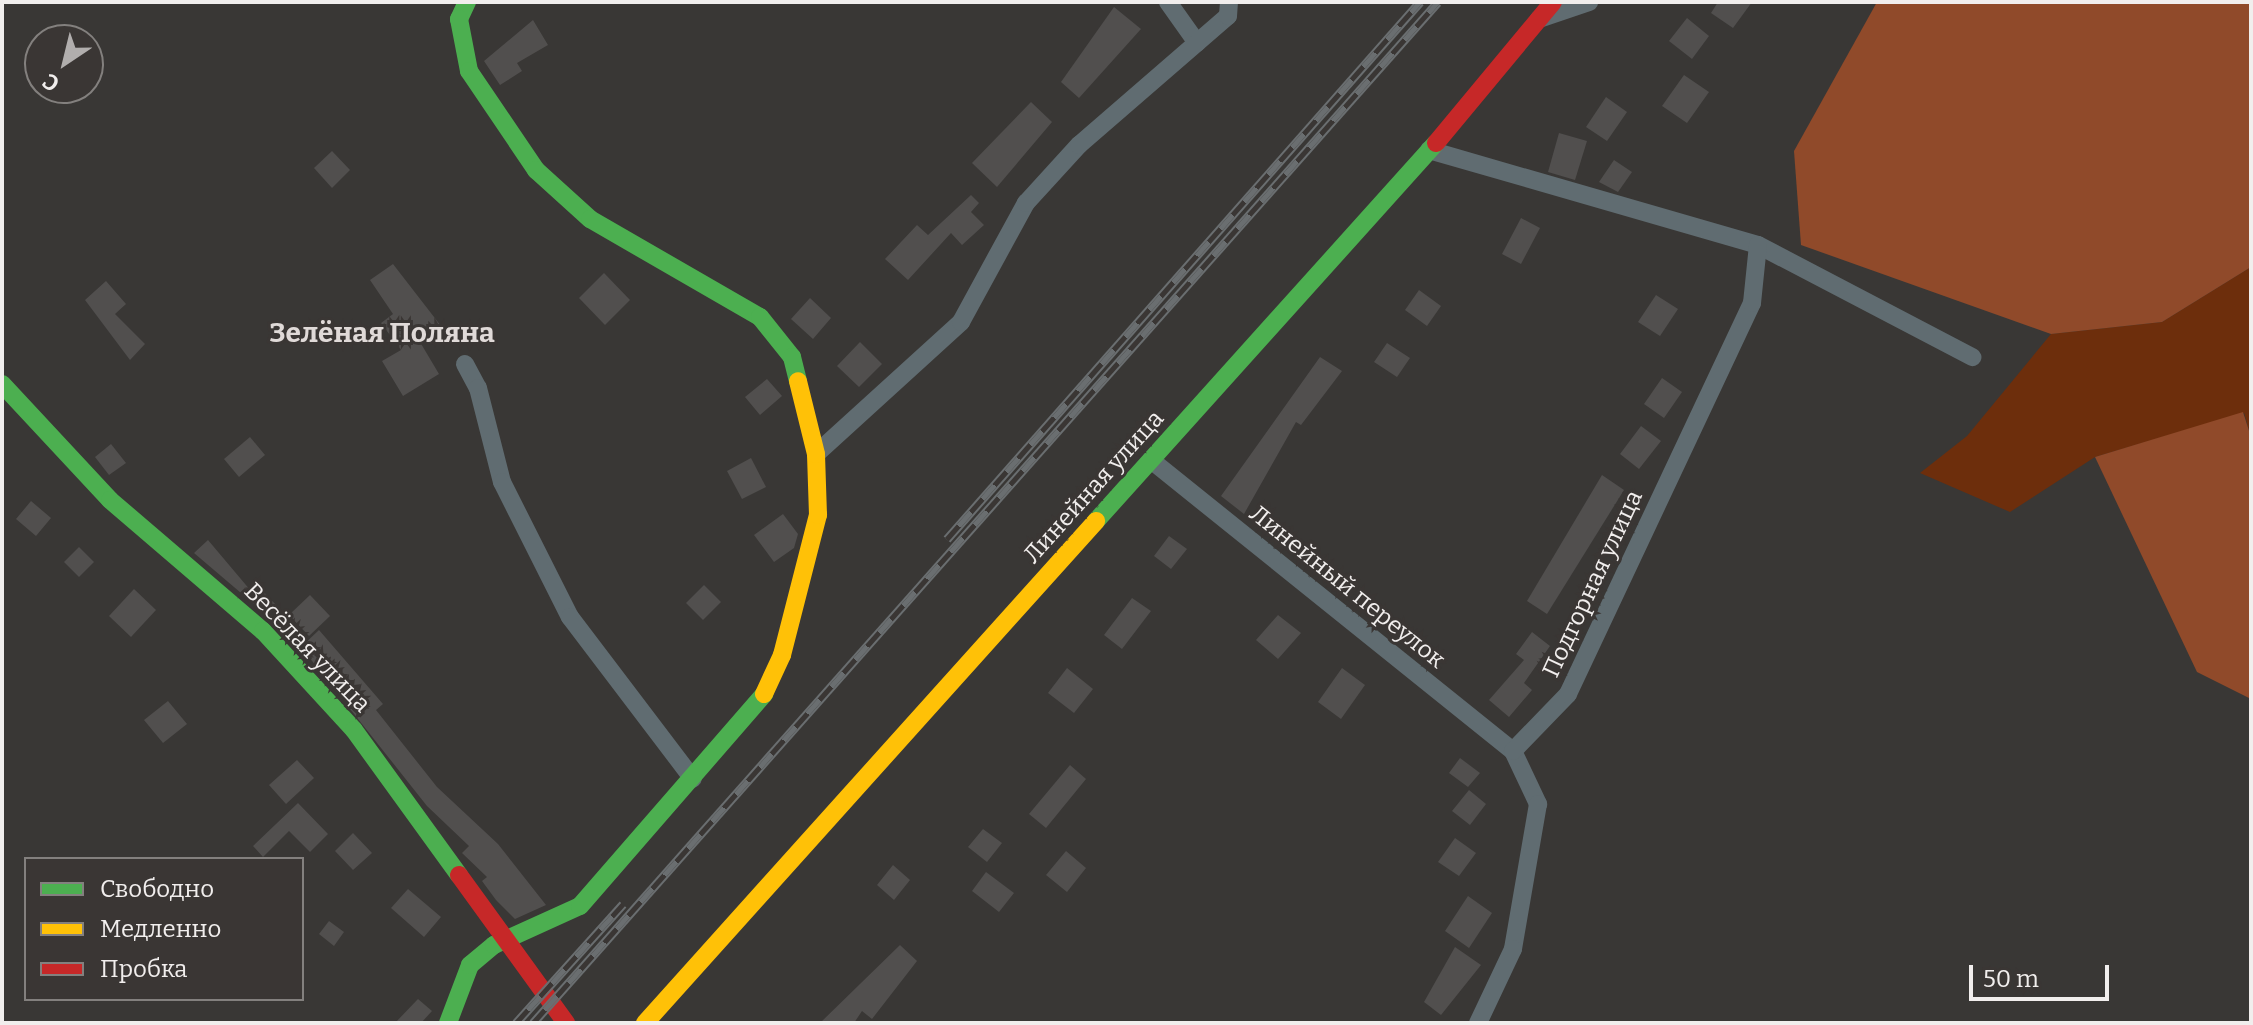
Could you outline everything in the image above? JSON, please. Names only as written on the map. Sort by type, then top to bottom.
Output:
[{"type":"street","points":[[448,1023],[470,965],[580,906],[762,699],[782,655],[818,515],[816,454],[792,357],[760,317],[590,219],[536,170],[469,71],[459,19],[467,2]]},
{"type":"street","points":[[1168,2],[1197,43]]},
{"type":"street","points":[[816,454],[961,322],[1026,203],[1079,145],[1228,16],[1229,2]]},
{"type":"street","name":"Линейная улица","points":[[645,1023],[1429,150],[1553,2]]},
{"type":"street","points":[[1536,20],[1589,2]]},
{"type":"street","points":[[1429,150],[1758,245],[1972,357]]},
{"type":"street","name":"Подгорная улица","points":[[1513,751],[1568,694],[1752,303],[1758,245]]},
{"type":"street","points":[[465,364],[478,388],[502,482],[570,617],[693,779]]},
{"type":"street","name":"Весёлая улица","points":[[2,384],[110,500],[263,631],[344,719],[566,1023]]},
{"type":"street","name":"Линейный переулок","points":[[1151,460],[1513,751]]},
{"type":"street","points":[[1478,1023],[1513,949],[1538,804],[1513,751]]},
{"type":"shaded area","points":[[1877,2],[2251,2],[2251,267],[2162,322],[2051,334],[1801,245],[1794,151]]},
{"type":"shaded area","points":[[2251,267],[2251,437],[2244,413],[2095,457],[2010,512],[1920,473],[1967,436],[2051,334],[2162,322]]},
{"type":"shaded area","points":[[2243,412],[2251,437],[2251,699],[2197,672],[2095,457]]},
{"type":"building","points":[[1718,2],[1752,2],[1733,28],[1711,13]]},
{"type":"building","points":[[1114,7],[1141,29],[1079,98],[1061,82]]},
{"type":"building","points":[[1687,18],[1709,36],[1692,59],[1669,41]]},
{"type":"building","points":[[533,20],[548,45],[517,63],[522,71],[500,85],[484,61]]},
{"type":"building","points":[[1684,75],[1709,92],[1687,123],[1662,106]]},
{"type":"building","points":[[1606,97],[1627,112],[1607,141],[1586,127]]},
{"type":"building","points":[[1031,102],[1052,122],[997,187],[972,163]]},
{"type":"building","points":[[1559,133],[1587,141],[1575,180],[1548,172]]},
{"type":"building","points":[[332,151],[350,170],[332,188],[314,168]]},
{"type":"building","points":[[1614,160],[1632,172],[1618,192],[1599,182]]},
{"type":"building","points":[[971,195],[979,203],[971,212],[984,225],[962,245],[951,233],[908,280],[885,259],[917,225],[928,235]]},
{"type":"building","points":[[1521,218],[1540,228],[1521,264],[1502,254]]},
{"type":"building","points":[[393,264],[441,326],[420,342],[439,374],[403,396],[382,361],[401,350],[381,323],[393,314],[370,280]]},
{"type":"building","points":[[604,273],[630,300],[605,325],[579,298]]},
{"type":"building","points":[[106,281],[126,304],[115,314],[145,344],[130,360],[85,300]]},
{"type":"building","points":[[1419,290],[1441,306],[1427,326],[1405,310]]},
{"type":"building","points":[[1656,295],[1678,309],[1660,336],[1638,322]]},
{"type":"building","points":[[810,298],[831,318],[813,339],[791,319]]},
{"type":"building","points":[[860,342],[882,364],[859,387],[837,366]]},
{"type":"building","points":[[1387,343],[1410,358],[1397,377],[1374,362]]},
{"type":"building","points":[[1320,357],[1342,371],[1301,425],[1296,422],[1244,514],[1221,496]]},
{"type":"building","points":[[1662,378],[1682,392],[1664,418],[1644,404]]},
{"type":"building","points":[[767,379],[782,396],[760,415],[745,397]]},
{"type":"building","points":[[1641,426],[1661,441],[1639,469],[1620,454]]},
{"type":"building","points":[[250,437],[265,455],[239,477],[224,459]]},
{"type":"building","points":[[111,444],[126,463],[109,475],[95,457]]},
{"type":"building","points":[[751,458],[766,487],[742,499],[727,471]]},
{"type":"building","points":[[1602,475],[1624,490],[1547,614],[1527,601]]},
{"type":"building","points":[[31,501],[51,518],[36,536],[16,519]]},
{"type":"building","points":[[783,514],[798,534],[794,548],[774,562],[754,535]]},
{"type":"building","points":[[1169,536],[1187,549],[1171,569],[1154,556]]},
{"type":"building","points":[[208,540],[251,591],[257,585],[276,605],[267,615],[194,553]]},
{"type":"building","points":[[79,547],[94,562],[79,577],[64,562]]},
{"type":"building","points":[[704,585],[721,602],[703,620],[686,603]]},
{"type":"building","points":[[134,589],[156,610],[131,637],[109,616]]},
{"type":"building","points":[[310,595],[330,616],[309,636],[289,615]]},
{"type":"building","points":[[1132,598],[1151,611],[1122,649],[1104,635]]},
{"type":"building","points":[[1278,615],[1301,633],[1278,659],[1256,640]]},
{"type":"building","points":[[319,630],[383,704],[376,710],[437,787],[498,844],[546,905],[515,919],[496,900],[482,881],[487,877],[462,853],[469,846],[427,806],[301,647]]},
{"type":"building","points":[[1532,632],[1550,646],[1524,683],[1532,690],[1509,717],[1489,700],[1524,660],[1516,654]]},
{"type":"building","points":[[1067,668],[1093,689],[1074,713],[1048,693]]},
{"type":"building","points":[[1342,668],[1365,685],[1341,719],[1318,702]]},
{"type":"building","points":[[168,701],[187,724],[163,743],[144,720]]},
{"type":"building","points":[[1460,758],[1480,773],[1468,787],[1449,773]]},
{"type":"building","points":[[297,760],[314,778],[286,804],[269,785]]},
{"type":"building","points":[[1070,765],[1086,779],[1046,828],[1029,814]]},
{"type":"building","points":[[1469,790],[1486,804],[1470,825],[1452,811]]},
{"type":"building","points":[[298,803],[328,834],[310,852],[289,831],[263,857],[253,846]]},
{"type":"building","points":[[983,829],[1002,843],[987,862],[968,847]]},
{"type":"building","points":[[353,833],[372,853],[353,870],[335,851]]},
{"type":"building","points":[[1455,838],[1476,853],[1459,876],[1438,862]]},
{"type":"building","points":[[1066,851],[1086,868],[1067,892],[1046,875]]},
{"type":"building","points":[[893,865],[910,880],[894,900],[877,885]]},
{"type":"building","points":[[986,872],[1014,893],[999,912],[972,891]]},
{"type":"building","points":[[408,889],[441,917],[424,937],[391,908]]},
{"type":"building","points":[[1468,896],[1492,913],[1469,948],[1445,931]]},
{"type":"building","points":[[329,921],[344,932],[334,946],[319,934]]},
{"type":"building","points":[[900,945],[917,961],[872,1019],[862,1011],[854,1023],[820,1023]]},
{"type":"building","points":[[1455,947],[1481,965],[1441,1015],[1424,1002]]},
{"type":"building","points":[[418,999],[432,1011],[421,1023],[395,1023]]},
{"type":"railway","points":[[947,539],[1420,2]]},
{"type":"railway","points":[[533,1023],[1438,2]]},
{"type":"railway","points":[[516,1023],[623,904]]},
{"type":"traffic: fast","points":[[467,2],[459,19],[469,71],[536,170],[590,219],[760,317],[792,357],[798,381]]},
{"type":"traffic: fast","points":[[1096,521],[1436,143]]},
{"type":"traffic: fast","points":[[2,384],[110,500],[263,631],[354,730],[459,875]]},
{"type":"traffic: fast","points":[[448,1023],[470,965],[494,945],[580,906],[764,694]]},
{"type":"traffic: slow","points":[[764,694],[782,655],[818,515],[816,454],[798,381]]},
{"type":"traffic: slow","points":[[645,1023],[1096,521]]},
{"type":"traffic: jam","points":[[1436,143],[1553,2]]},
{"type":"traffic: jam","points":[[459,875],[566,1023]]},
{"type":"district","name":"Зелёная Поляна","points":[[382,333]]}]
